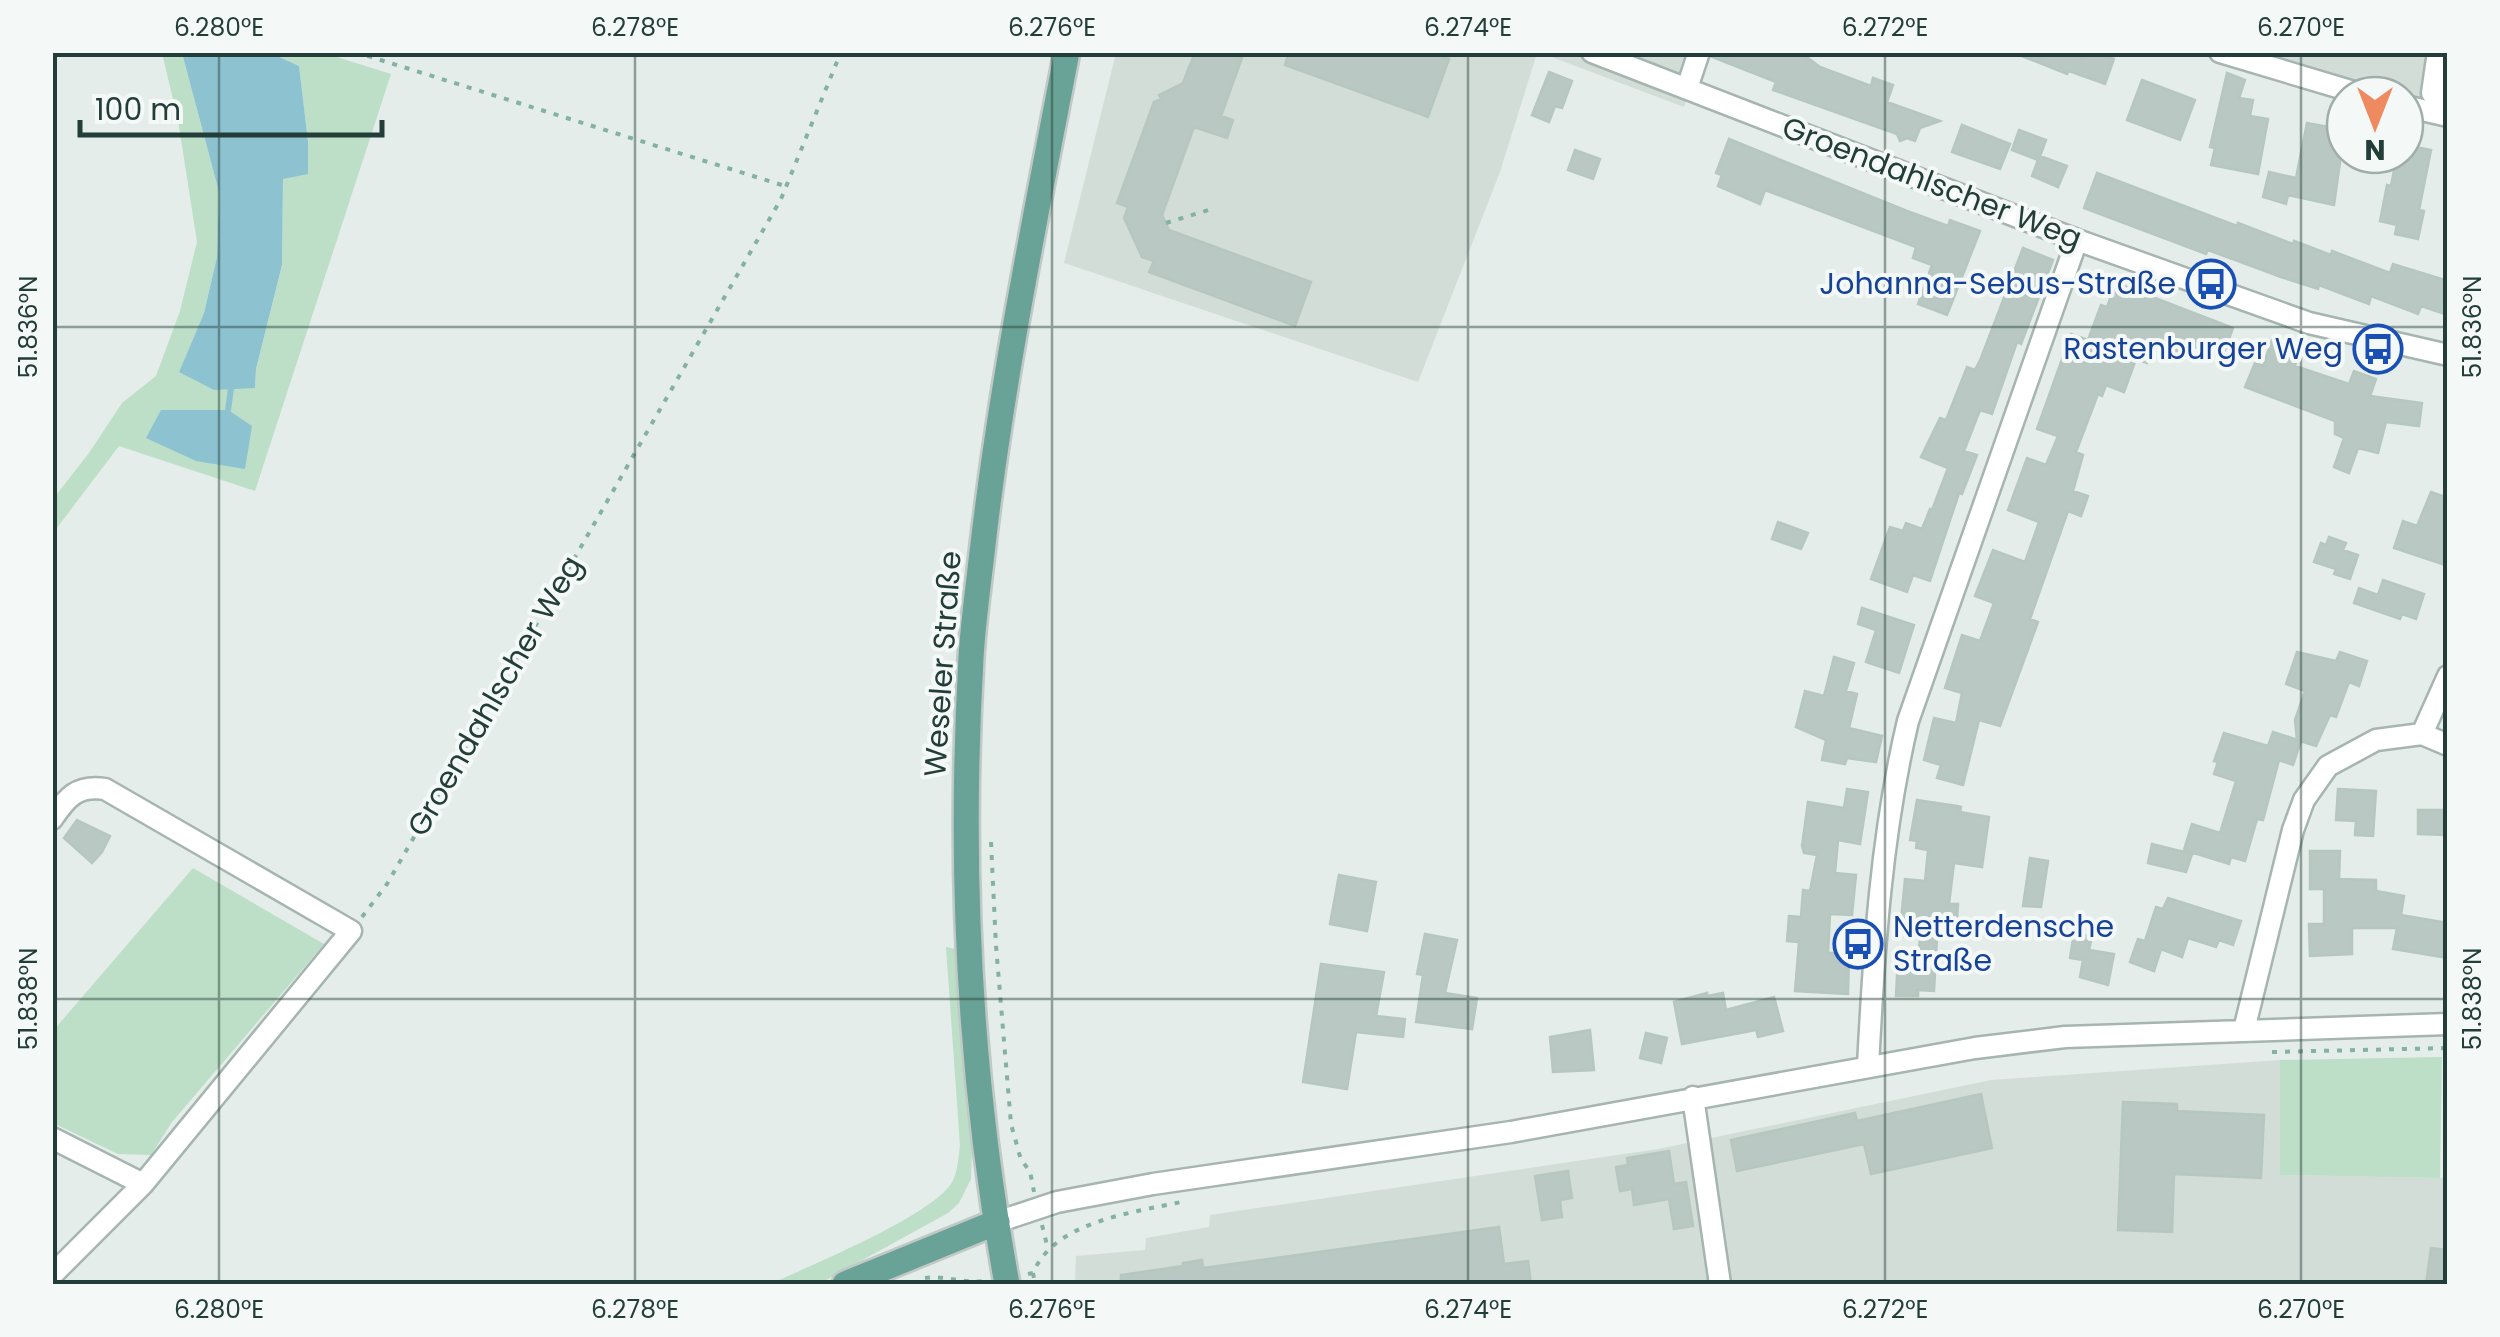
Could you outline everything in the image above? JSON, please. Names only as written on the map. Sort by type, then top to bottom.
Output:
[{"type":"main road","name":"Weseler Straße","points":[[1006,1282],[980,1114],[970,996],[966,834],[971,656],[993,452],[1066,52]]},
{"type":"main road","points":[[846,1284],[997,1222]]},
{"type":"street","name":"Groendahlscher Weg","points":[[1592,52],[2077,240],[2308,322],[2448,356]]},
{"type":"street","points":[[1687,88],[1700,52]]},
{"type":"street","points":[[2220,52],[2325,83]]},
{"type":"street","points":[[2438,52],[2439,104]]},
{"type":"street","points":[[1868,1066],[1874,945],[1885,843],[1908,722],[2077,240]]},
{"type":"street","points":[[2422,734],[2448,676]]},
{"type":"street","points":[[2244,1030],[2293,830],[2304,800],[2328,766],[2376,740],[2422,734],[2448,745]]},
{"type":"street","points":[[52,820],[74,792],[91,787],[105,789],[351,931],[143,1184],[52,1275]]},
{"type":"street","points":[[997,1222],[1037,1208],[1153,1184],[1511,1132],[1868,1066],[2065,1037],[2448,1024]]},
{"type":"street","points":[[1693,1097],[1720,1284]]},
{"type":"street","points":[[52,1138],[143,1184]]},
{"type":"path","points":[[355,52],[786,186]]},
{"type":"path","name":"Groendahlscher Weg","points":[[351,931],[388,884],[786,186],[841,52]]},
{"type":"path","points":[[1166,223],[1215,208]]},
{"type":"path","points":[[919,1279],[937,1276],[974,1283],[1006,1282],[1033,1273],[1048,1250],[1030,1171],[1021,1160],[1011,1124],[991,831]]},
{"type":"path","points":[[2272,1052],[2448,1048]]},
{"type":"path","points":[[1033,1273],[1035,1284]]},
{"type":"shaded area","points":[[1116,53],[1537,53],[1500,172],[1418,382],[1064,263]]},
{"type":"shaded area","points":[[1541,53],[1703,53],[1684,107]]},
{"type":"shaded area","points":[[2239,53],[2447,53],[2447,110],[2425,105],[2425,75],[2325,78]]},
{"type":"shaded area","points":[[2280,1060],[2280,1175],[2447,1178],[2447,1284],[1075,1284],[1076,1256],[1145,1250],[1146,1238],[1209,1227],[1210,1215],[1658,1149],[1991,1080]]},
{"type":"green space","points":[[162,53],[182,53],[219,192],[217,257],[204,313],[179,372],[255,388],[256,369],[282,265],[283,179],[308,173],[299,66],[271,53],[324,53],[391,74],[255,491],[119,446],[53,533],[53,499],[122,403],[156,376],[180,311],[197,242],[178,120]]},
{"type":"green space","points":[[193,868],[324,944],[172,1122],[151,1155],[118,1154],[53,1123],[53,1031]]},
{"type":"green space","points":[[946,947],[956,949],[972,1149],[971,1179],[959,1203],[948,1213],[819,1284],[771,1284],[895,1225],[951,1184],[960,1146]]},
{"type":"green space","points":[[2442,1057],[2440,1178],[2280,1175],[2280,1060]]},
{"type":"water","points":[[182,53],[271,53],[299,66],[308,174],[283,179],[282,265],[256,369],[255,388],[214,390],[179,372],[204,313],[217,257],[219,192]]},
{"type":"water","points":[[161,410],[228,410],[252,426],[245,469],[196,461],[146,438]]},
{"type":"building","points":[[1195,52],[1244,52],[1221,116],[1233,120],[1227,138],[1194,127],[1162,215],[1169,230],[1311,282],[1295,326],[1149,272],[1154,261],[1142,257],[1124,218],[1128,207],[1117,203],[1154,102],[1161,99],[1159,95],[1183,83]]},
{"type":"building","points":[[1289,52],[1432,52],[1449,59],[1428,117],[1285,65]]},
{"type":"building","points":[[1712,52],[1800,52],[1820,67],[1871,86],[1873,78],[1893,85],[1887,102],[1940,121],[1920,128],[1915,141],[1900,141],[1897,134],[1773,90],[1776,82],[1712,57]]},
{"type":"building","points":[[2012,52],[2069,52],[2082,58],[2084,52],[2097,52],[2114,59],[2105,84]]},
{"type":"building","points":[[1549,72],[1572,81],[1562,108],[1555,106],[1549,122],[1532,115]]},
{"type":"building","points":[[2227,73],[2245,80],[2239,98],[2253,100],[2250,116],[2268,119],[2258,174],[2211,165],[2215,148],[2210,147]]},
{"type":"building","points":[[2142,80],[2195,100],[2180,140],[2127,120]]},
{"type":"building","points":[[2307,123],[2325,126],[2325,175],[2338,175],[2334,205],[2288,195],[2286,204],[2263,197],[2269,172],[2296,178]]},
{"type":"building","points":[[1962,125],[2010,144],[2000,169],[1952,152]]},
{"type":"building","points":[[2019,130],[2046,140],[2040,156],[2067,166],[2058,187],[2032,176],[2038,160],[2012,150]]},
{"type":"building","points":[[1729,139],[1907,211],[1948,226],[1950,220],[1980,231],[1947,315],[1918,304],[1932,265],[1913,258],[1916,247],[1765,190],[1760,204],[1718,186],[1722,175],[1716,173]]},
{"type":"building","points":[[2425,149],[2431,150],[2419,210],[2424,211],[2418,239],[2395,234],[2397,225],[2380,221],[2387,185],[2391,186],[2393,175],[2425,175]]},
{"type":"building","points":[[1575,150],[1600,159],[1593,179],[1568,170]]},
{"type":"building","points":[[2097,173],[2293,244],[2294,241],[2331,255],[2332,251],[2390,273],[2393,264],[2448,281],[2448,315],[2421,306],[2418,314],[2371,296],[2369,304],[2208,250],[2206,254],[2084,208]]},
{"type":"building","points":[[2023,248],[2053,260],[2021,344],[2017,342],[1992,414],[1980,410],[1964,451],[1977,455],[1962,494],[1959,493],[1930,581],[1913,575],[1907,592],[1871,579],[1890,527],[1903,531],[1906,523],[1922,529],[1932,510],[1948,468],[1921,457],[1940,418],[1946,420],[1967,367],[1975,370],[1981,358]]},
{"type":"building","points":[[2116,283],[2233,328],[2231,346],[2222,357],[2184,343],[2180,354],[2154,344],[2147,363],[2136,359],[2124,392],[2106,385],[2102,396],[2098,394],[2076,452],[2083,455],[2073,491],[2088,496],[2081,516],[2068,511],[2030,619],[2038,622],[2000,726],[1979,720],[1963,785],[1937,778],[1941,765],[1924,760],[1934,718],[1956,723],[1962,693],[1945,688],[1962,635],[1980,641],[1994,603],[1975,596],[1993,550],[2025,562],[2039,522],[2008,510],[2027,458],[2046,465],[2058,436],[2037,429],[2071,334],[2088,340],[2101,305],[2107,307]]},
{"type":"building","points":[[2272,340],[2300,350],[2295,366],[2349,384],[2354,371],[2376,379],[2370,396],[2422,403],[2419,426],[2386,422],[2378,453],[2358,448],[2349,473],[2334,467],[2344,438],[2335,434],[2335,421],[2245,387],[2255,363],[2263,366]]},
{"type":"building","points":[[2431,492],[2448,498],[2448,566],[2394,548],[2403,521],[2417,526]]},
{"type":"building","points":[[1778,522],[1808,533],[1801,549],[1772,539]]},
{"type":"building","points":[[2329,537],[2346,543],[2343,550],[2358,555],[2350,579],[2334,574],[2336,569],[2314,562],[2321,543],[2326,545]]},
{"type":"building","points":[[2383,580],[2424,594],[2416,619],[2402,614],[2400,619],[2354,603],[2359,588],[2378,595]]},
{"type":"building","points":[[1862,608],[1914,625],[1899,673],[1866,662],[1876,630],[1858,624]]},
{"type":"building","points":[[2297,652],[2336,661],[2340,652],[2367,661],[2359,686],[2349,682],[2336,717],[2330,715],[2316,746],[2297,740],[2295,720],[2305,691],[2286,684]]},
{"type":"building","points":[[1834,657],[1854,663],[1846,691],[1857,694],[1849,728],[1882,736],[1876,762],[1847,758],[1845,764],[1822,760],[1826,740],[1796,727],[1805,691],[1824,696]]},
{"type":"building","points":[[2273,732],[2301,741],[2293,765],[2279,760],[2263,820],[2257,819],[2245,861],[2231,857],[2229,864],[2184,850],[2192,824],[2220,833],[2236,781],[2214,774],[2218,762],[2214,761],[2224,733],[2268,746]]},
{"type":"building","points":[[1847,789],[1868,792],[1860,844],[1838,840],[1835,873],[1856,875],[1852,915],[1830,914],[1828,953],[1849,953],[1848,994],[1795,991],[1799,942],[1787,941],[1789,916],[1801,917],[1803,890],[1810,891],[1817,855],[1804,853],[1802,846],[1808,802],[1844,808]]},
{"type":"building","points":[[2338,789],[2376,791],[2373,836],[2355,835],[2356,821],[2336,820]]},
{"type":"building","points":[[1917,800],[1957,806],[1961,807],[1960,812],[1989,817],[1982,867],[1954,863],[1949,904],[1958,904],[1957,920],[1938,920],[1934,991],[1918,990],[1918,996],[1896,996],[1898,955],[1918,956],[1922,922],[1901,920],[1905,879],[1925,881],[1928,850],[1916,848],[1917,841],[1910,840]]},
{"type":"building","points":[[2418,810],[2447,810],[2447,835],[2418,834]]},
{"type":"building","points":[[77,820],[110,836],[92,863],[64,838]]},
{"type":"building","points":[[2152,844],[2192,854],[2186,872],[2148,863]]},
{"type":"building","points":[[2310,851],[2340,851],[2339,879],[2376,880],[2376,891],[2404,896],[2401,915],[2448,923],[2448,958],[2393,949],[2397,928],[2352,928],[2352,954],[2310,956],[2309,924],[2324,924],[2324,889],[2310,889]]},
{"type":"building","points":[[2030,858],[2048,861],[2041,907],[2023,906]]},
{"type":"building","points":[[1339,875],[1376,882],[1367,931],[1330,924]]},
{"type":"building","points":[[2168,898],[2241,921],[2233,945],[2219,940],[2216,947],[2188,938],[2182,957],[2161,949],[2154,971],[2130,962],[2138,939],[2145,941],[2156,907],[2163,909]]},
{"type":"building","points":[[2074,933],[2092,936],[2089,950],[2114,954],[2108,985],[2080,977],[2083,960],[2070,958]]},
{"type":"building","points":[[1425,934],[1457,940],[1445,993],[1477,998],[1472,1029],[1416,1022],[1423,975],[1417,974]]},
{"type":"building","points":[[1321,964],[1384,972],[1376,1016],[1405,1019],[1403,1037],[1356,1032],[1347,1089],[1303,1082]]},
{"type":"building","points":[[1723,993],[1726,1010],[1774,997],[1783,1031],[1758,1037],[1756,1030],[1682,1044],[1674,1002]]},
{"type":"building","points":[[1590,1030],[1594,1070],[1553,1072],[1550,1037]]},
{"type":"building","points":[[1646,1033],[1667,1038],[1661,1063],[1640,1058]]},
{"type":"building","points":[[1981,1094],[1992,1148],[1871,1174],[1864,1144],[1737,1171],[1731,1140],[1855,1113],[1857,1121]]},
{"type":"building","points":[[2123,1102],[2177,1104],[2177,1111],[2264,1115],[2261,1178],[2174,1174],[2172,1232],[2118,1230]]},
{"type":"building","points":[[1669,1151],[1674,1184],[1686,1182],[1693,1226],[1674,1229],[1669,1199],[1634,1205],[1632,1189],[1620,1191],[1616,1167],[1628,1165],[1627,1158]]},
{"type":"building","points":[[1568,1171],[1572,1198],[1560,1200],[1562,1217],[1542,1220],[1535,1176]]},
{"type":"building","points":[[1499,1227],[1504,1264],[1528,1261],[1531,1284],[1121,1284],[1121,1275],[1202,1260],[1203,1268]]},
{"type":"building","points":[[2431,1248],[2448,1250],[2448,1284],[2426,1284]]},
{"type":"waterway","points":[[228,410],[231,389]]},
{"type":"place","name":"Johanna-Sebus-Straße","points":[[2211,284]]},
{"type":"place","name":"Rastenburger Weg","points":[[2378,349]]},
{"type":"place","name":"Netterdensche Straße","points":[[1858,944]]}]
